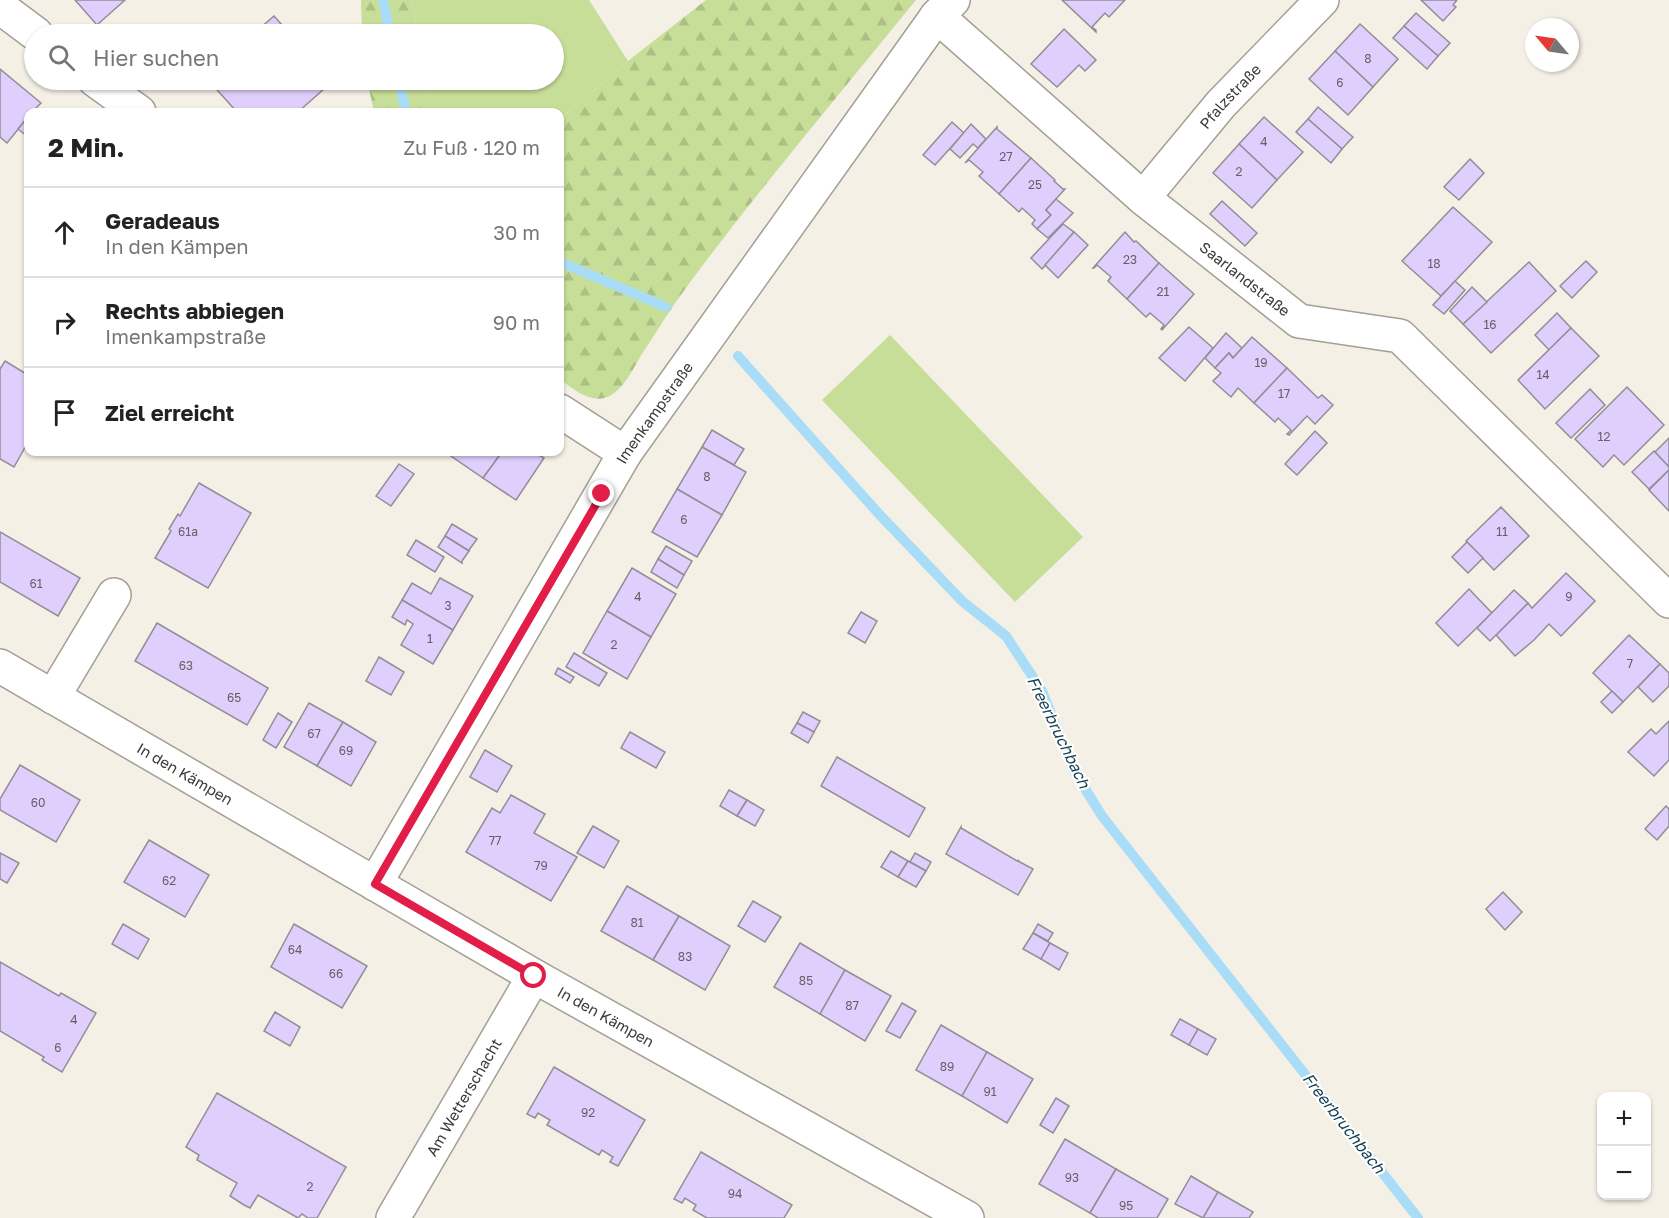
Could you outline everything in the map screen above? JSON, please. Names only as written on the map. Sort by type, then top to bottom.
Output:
[{"type":"street","name":"Pfalzstraße","points":[[1143,198],[1221,104],[1322,0]]},
{"type":"street","points":[[0,7],[24,25]]},
{"type":"street","name":"Saarlandstraße","points":[[945,8],[1143,198],[1299,321],[1400,336],[1669,601]]},
{"type":"street","name":"Imenkampstraße","points":[[375,884],[625,453],[945,8]]},
{"type":"street","points":[[109,90],[134,108]]},
{"type":"street","points":[[564,414],[625,453]]},
{"type":"street","points":[[53,697],[114,595]]},
{"type":"street","name":"In den Kämpen","points":[[0,666],[534,976],[967,1218]]},
{"type":"street","name":"Am Wetterschacht","points":[[393,1218],[534,976]]},
{"type":"green space","points":[[361,0],[412,0],[416,24],[362,24]]},
{"type":"green space","points":[[412,0],[589,0],[628,61],[564,116],[564,108],[432,108],[426,90],[564,90],[564,24],[416,24]]},
{"type":"green space","points":[[706,0],[916,0],[715,249],[676,302],[622,386],[606,398],[599,399],[585,396],[564,382],[564,116],[628,61]]},
{"type":"green space","points":[[369,90],[426,90],[432,108],[373,108]]},
{"type":"green space","points":[[890,335],[1083,537],[1015,602],[822,400]]},
{"type":"building","points":[[75,0],[125,0],[98,24]]},
{"type":"building","points":[[1062,0],[1125,0],[1109,17],[1105,13],[1092,27],[1096,32]]},
{"type":"building","points":[[1421,0],[1457,0],[1453,5],[1456,7],[1443,21]]},
{"type":"building","points":[[1416,13],[1450,43],[1438,56],[1404,26]]},
{"type":"building","points":[[274,16],[281,24],[265,24]]},
{"type":"building","points":[[1360,24],[1398,59],[1373,87],[1335,51]]},
{"type":"building","points":[[1404,26],[1438,56],[1427,69],[1393,38]]},
{"type":"building","points":[[1064,29],[1096,60],[1085,71],[1079,65],[1057,87],[1031,64]]},
{"type":"building","points":[[1335,51],[1373,87],[1348,115],[1309,79]]},
{"type":"building","points":[[0,69],[41,103],[36,108],[24,108],[24,122],[7,143],[0,137]]},
{"type":"building","points":[[217,90],[323,90],[303,108],[233,108]]},
{"type":"building","points":[[1318,107],[1353,137],[1342,149],[1308,119]]},
{"type":"building","points":[[1264,117],[1303,152],[1277,180],[1239,144]]},
{"type":"building","points":[[1308,119],[1342,149],[1331,163],[1296,132]]},
{"type":"building","points":[[24,122],[24,134],[18,129]]},
{"type":"building","points":[[952,122],[964,133],[935,165],[923,155]]},
{"type":"building","points":[[971,124],[986,139],[978,148],[973,144],[960,158],[950,149]]},
{"type":"building","points":[[997,127],[1031,158],[999,194],[979,176],[983,172],[969,160],[965,163]]},
{"type":"building","points":[[1239,144],[1277,180],[1252,208],[1213,173]]},
{"type":"building","points":[[1031,158],[1065,189],[1046,210],[1051,215],[1037,229],[1032,224],[1035,220],[1022,208],[1019,212],[999,194]]},
{"type":"building","points":[[1470,159],[1484,173],[1459,200],[1444,187]]},
{"type":"building","points":[[1056,199],[1073,213],[1048,238],[1037,229],[1051,215],[1046,210]]},
{"type":"building","points":[[1222,201],[1257,233],[1245,246],[1210,214]]},
{"type":"building","points":[[1453,207],[1492,242],[1441,296],[1402,261]]},
{"type":"building","points":[[1063,224],[1074,232],[1042,269],[1031,258]]},
{"type":"building","points":[[1074,232],[1088,245],[1058,278],[1045,265]]},
{"type":"building","points":[[1125,232],[1159,263],[1127,299],[1108,281],[1111,277],[1097,265],[1093,268]]},
{"type":"building","points":[[1586,261],[1597,272],[1572,298],[1560,286]]},
{"type":"building","points":[[1529,262],[1556,291],[1491,353],[1463,324]]},
{"type":"building","points":[[1159,263],[1194,294],[1162,330],[1164,325],[1150,313],[1146,317],[1127,299]]},
{"type":"building","points":[[1455,281],[1465,290],[1444,314],[1433,305]]},
{"type":"building","points":[[1472,287],[1487,302],[1463,324],[1450,311]]},
{"type":"building","points":[[1557,313],[1571,328],[1549,350],[1535,335]]},
{"type":"building","points":[[1189,327],[1213,348],[1185,381],[1159,358]]},
{"type":"building","points":[[1571,328],[1599,356],[1545,409],[1518,380]]},
{"type":"building","points":[[1226,333],[1242,348],[1233,358],[1229,353],[1215,368],[1205,358]]},
{"type":"building","points":[[1252,337],[1287,368],[1254,403],[1238,388],[1231,397],[1213,381],[1221,373],[1215,368],[1229,353],[1233,358]]},
{"type":"building","points":[[5,361],[24,373],[24,449],[14,467],[0,459],[0,369]]},
{"type":"building","points":[[1287,368],[1318,398],[1322,395],[1333,405],[1315,424],[1307,416],[1289,435],[1287,434],[1291,430],[1278,418],[1275,422],[1254,403]]},
{"type":"building","points":[[1627,387],[1664,425],[1624,465],[1614,455],[1603,467],[1575,439]]},
{"type":"building","points":[[1590,389],[1605,405],[1571,438],[1556,423]]},
{"type":"building","points":[[712,430],[744,449],[734,465],[702,447]]},
{"type":"building","points":[[1315,431],[1327,443],[1297,475],[1285,464]]},
{"type":"building","points":[[1669,438],[1669,467],[1655,452]]},
{"type":"building","points":[[702,447],[746,472],[722,515],[677,489]]},
{"type":"building","points":[[1654,451],[1669,467],[1669,470],[1649,489],[1632,472]]},
{"type":"building","points":[[451,456],[499,456],[483,478]]},
{"type":"building","points":[[499,456],[541,456],[544,458],[516,500],[483,478]]},
{"type":"building","points":[[399,464],[414,474],[391,506],[376,496]]},
{"type":"building","points":[[1669,470],[1669,511],[1649,490]]},
{"type":"building","points":[[199,483],[251,513],[208,588],[155,558],[171,531],[169,529],[178,514],[180,516]]},
{"type":"building","points":[[677,489],[722,515],[697,557],[652,532]]},
{"type":"building","points":[[1501,507],[1529,536],[1494,570],[1466,541]]},
{"type":"building","points":[[452,524],[477,539],[469,551],[445,536]]},
{"type":"building","points":[[0,532],[80,578],[58,616],[0,582]]},
{"type":"building","points":[[445,536],[469,551],[462,563],[438,547]]},
{"type":"building","points":[[416,540],[444,557],[435,572],[407,555]]},
{"type":"building","points":[[1467,542],[1483,558],[1468,573],[1452,557]]},
{"type":"building","points":[[666,546],[692,561],[684,575],[658,559]]},
{"type":"building","points":[[658,559],[684,575],[677,588],[651,572]]},
{"type":"building","points":[[632,568],[676,594],[651,637],[607,611]]},
{"type":"building","points":[[1566,573],[1595,601],[1561,636],[1549,624],[1515,656],[1496,635],[1528,603],[1532,608]]},
{"type":"building","points":[[440,578],[473,596],[453,630],[402,600],[412,583],[431,594]]},
{"type":"building","points":[[1469,589],[1492,613],[1458,646],[1436,623]]},
{"type":"building","points":[[1514,590],[1528,603],[1490,641],[1477,628]]},
{"type":"building","points":[[402,600],[453,630],[433,664],[401,645],[413,624],[407,620],[405,625],[392,617]]},
{"type":"building","points":[[607,611],[651,637],[627,679],[583,653]]},
{"type":"building","points":[[861,612],[877,621],[865,643],[848,633]]},
{"type":"building","points":[[157,623],[268,688],[247,725],[135,661]]},
{"type":"building","points":[[1629,635],[1660,664],[1623,702],[1593,673]]},
{"type":"building","points":[[574,653],[607,673],[599,686],[566,667]]},
{"type":"building","points":[[379,657],[404,672],[391,695],[366,681]]},
{"type":"building","points":[[1660,664],[1669,673],[1669,686],[1653,702],[1638,687]]},
{"type":"building","points":[[558,668],[574,677],[570,683],[555,674]]},
{"type":"building","points":[[1612,691],[1623,702],[1612,713],[1601,702]]},
{"type":"building","points":[[309,703],[343,722],[317,766],[284,747]]},
{"type":"building","points":[[803,712],[820,721],[814,732],[797,723]]},
{"type":"building","points":[[278,713],[292,722],[276,748],[263,740]]},
{"type":"building","points":[[1669,721],[1669,760],[1654,776],[1628,752],[1651,729],[1656,734]]},
{"type":"building","points":[[343,722],[376,742],[351,786],[317,766]]},
{"type":"building","points":[[797,723],[814,732],[808,743],[791,733]]},
{"type":"building","points":[[630,732],[665,752],[656,768],[621,748]]},
{"type":"building","points":[[485,750],[512,766],[497,792],[470,777]]},
{"type":"building","points":[[837,757],[925,808],[909,837],[821,786]]},
{"type":"building","points":[[20,765],[80,800],[56,842],[0,810],[0,799]]},
{"type":"building","points":[[729,790],[747,800],[737,816],[720,806]]},
{"type":"building","points":[[511,795],[545,814],[534,833],[577,857],[551,901],[466,852],[492,808],[500,813]]},
{"type":"building","points":[[747,800],[764,810],[755,826],[737,816]]},
{"type":"building","points":[[1666,806],[1669,809],[1669,826],[1657,840],[1645,829]]},
{"type":"building","points":[[593,826],[619,841],[604,868],[577,853]]},
{"type":"building","points":[[961,827],[1033,869],[1018,895],[946,854]]},
{"type":"building","points":[[149,840],[209,875],[185,917],[124,882]]},
{"type":"building","points":[[891,851],[908,861],[898,877],[881,867]]},
{"type":"building","points":[[0,853],[19,863],[7,883],[0,879]]},
{"type":"building","points":[[915,853],[931,862],[926,871],[910,862]]},
{"type":"building","points":[[908,861],[926,871],[916,887],[898,877]]},
{"type":"building","points":[[627,886],[679,916],[653,960],[601,931]]},
{"type":"building","points":[[1503,892],[1522,912],[1505,930],[1486,909]]},
{"type":"building","points":[[753,901],[781,917],[765,942],[738,926]]},
{"type":"building","points":[[679,916],[730,946],[705,990],[653,960]]},
{"type":"building","points":[[123,924],[149,939],[138,959],[112,944]]},
{"type":"building","points":[[294,924],[367,966],[342,1008],[271,967]]},
{"type":"building","points":[[1038,924],[1053,933],[1048,941],[1033,933]]},
{"type":"building","points":[[1033,933],[1050,943],[1041,959],[1023,949]]},
{"type":"building","points":[[800,943],[845,970],[820,1014],[774,987]]},
{"type":"building","points":[[1050,943],[1068,953],[1059,970],[1041,959]]},
{"type":"building","points":[[0,962],[59,996],[61,993],[96,1013],[62,1072],[42,1060],[44,1057],[0,1031]]},
{"type":"building","points":[[845,970],[891,996],[865,1041],[820,1014]]},
{"type":"building","points":[[902,1003],[916,1011],[900,1038],[886,1031]]},
{"type":"building","points":[[275,1012],[300,1027],[290,1046],[264,1031]]},
{"type":"building","points":[[1180,1019],[1198,1029],[1189,1045],[1171,1035]]},
{"type":"building","points":[[941,1025],[987,1052],[962,1096],[916,1070]]},
{"type":"building","points":[[1198,1029],[1216,1039],[1207,1055],[1189,1045]]},
{"type":"building","points":[[987,1052],[1033,1079],[1007,1123],[962,1096]]},
{"type":"building","points":[[554,1067],[645,1120],[618,1166],[610,1162],[613,1157],[602,1150],[599,1155],[547,1125],[550,1120],[538,1113],[535,1118],[527,1114]]},
{"type":"building","points":[[217,1093],[346,1167],[317,1218],[308,1218],[302,1214],[298,1218],[258,1195],[250,1208],[244,1205],[230,1196],[237,1183],[197,1160],[199,1155],[186,1147]]},
{"type":"building","points":[[1056,1098],[1069,1106],[1053,1133],[1040,1125]]},
{"type":"building","points":[[1065,1139],[1116,1169],[1090,1213],[1039,1184]]},
{"type":"building","points":[[701,1152],[792,1205],[784,1218],[707,1218],[693,1210],[696,1205],[685,1198],[682,1203],[674,1199]]},
{"type":"building","points":[[1116,1169],[1168,1199],[1157,1218],[1098,1218],[1090,1213]]},
{"type":"building","points":[[1191,1176],[1218,1192],[1203,1218],[1175,1204]]},
{"type":"building","points":[[1218,1192],[1253,1212],[1249,1218],[1203,1218]]},
{"type":"waterway","name":"Freerbruchbach","points":[[383,0],[388,24]]},
{"type":"waterway","name":"Freerbruchbach","points":[[401,90],[405,108]]},
{"type":"waterway","name":"Freerbruchbach","points":[[564,264],[666,307]]},
{"type":"waterway","name":"Freerbruchbach","points":[[738,356],[879,514],[962,601],[1006,636],[1042,691],[1074,771],[1102,816],[1418,1218]]},
{"type":"route","points":[[534,976],[375,884],[602,494]]}]
